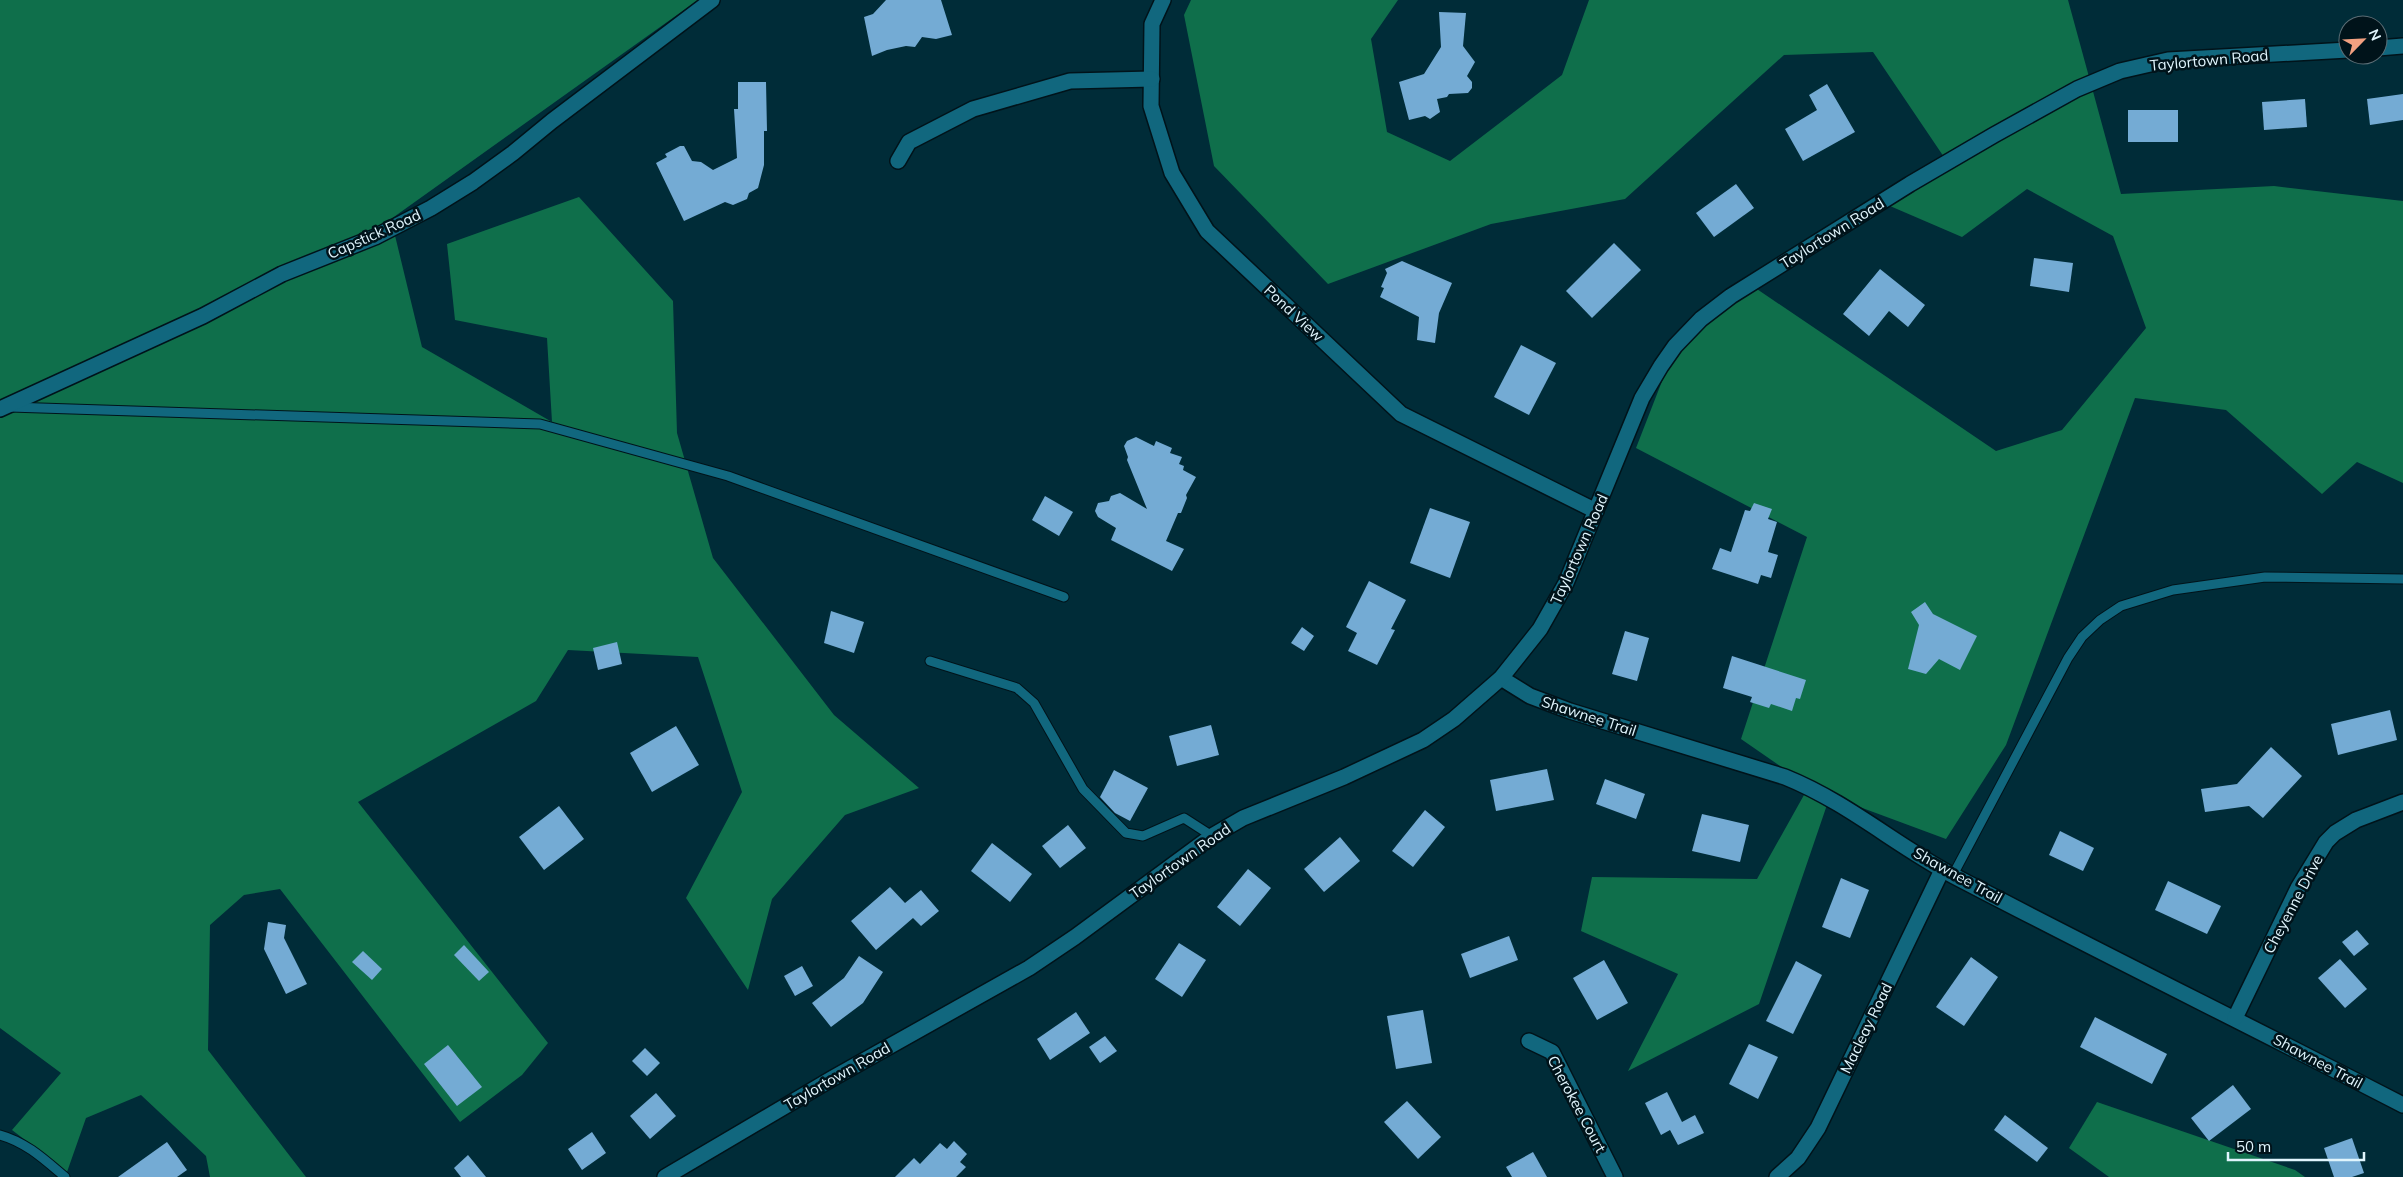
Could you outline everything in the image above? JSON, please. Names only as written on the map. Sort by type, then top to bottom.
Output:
[{"type":"street","name":"Capstick Road","points":[[2,408],[203,316],[282,274],[375,237],[431,208],[473,182],[514,153],[552,121],[712,0]]},
{"type":"street","name":"Pond View","points":[[1162,0],[1152,24],[1151,106],[1172,173],[1207,231],[1401,414],[1596,511]]},
{"type":"street","points":[[2388,47],[2403,46]]},
{"type":"street","name":"Taylortown Road","points":[[665,1177],[833,1078],[1029,968],[1075,937],[1212,836],[1243,818],[1344,777],[1423,740],[1454,719],[1501,678],[1528,646],[1550,613],[1576,562],[1642,398],[1675,346],[1702,318],[1731,296],[1910,184],[2077,89],[2120,72],[2168,60],[2338,51]]},
{"type":"street","points":[[898,161],[909,142],[973,109],[1070,81],[1152,79]]},
{"type":"street","name":"Shawnee Trail","points":[[1501,678],[1530,696],[1570,712],[1785,777],[1813,788],[1948,872],[2403,1105]]},
{"type":"street","name":"Cheyenne Drive","points":[[2235,1018],[2298,888],[2326,842],[2335,833],[2356,820],[2403,802]]},
{"type":"street","name":"Macleay Road","points":[[1779,1176],[1798,1158],[1818,1128],[1948,872]]},
{"type":"street","name":"Cherokee Court","points":[[1529,1041],[1552,1052],[1615,1177]]},
{"type":"lane","points":[[2,408],[540,424],[728,476],[1064,597]]},
{"type":"lane","points":[[1948,872],[2068,658],[2082,637],[2100,620],[2121,606],[2173,590],[2265,577],[2403,579]]},
{"type":"lane","points":[[930,661],[1017,688],[1034,703],[1083,789],[1126,833],[1142,836],[1184,818],[1212,836]]},
{"type":"lane","points":[[0,1135],[16,1139],[65,1177]]},
{"type":"green space","points":[[0,0],[698,0],[391,219],[422,347],[552,422],[547,338],[455,320],[447,244],[579,197],[673,301],[677,433],[713,558],[834,715],[919,788],[845,815],[772,899],[748,990],[686,898],[742,792],[698,657],[568,650],[536,701],[358,802],[548,1043],[522,1075],[460,1122],[280,889],[244,895],[210,925],[208,1050],[306,1177],[210,1177],[206,1156],[141,1095],[86,1118],[67,1172],[12,1130],[61,1073],[0,1028]]},
{"type":"green space","points":[[1191,0],[1398,0],[1371,39],[1387,132],[1450,161],[1562,75],[1589,0],[2068,0],[2121,194],[2274,186],[2403,201],[2403,483],[2357,462],[2322,494],[2226,410],[2135,398],[2006,745],[1946,839],[1830,796],[1759,1004],[1628,1071],[1678,974],[1581,931],[1592,877],[1757,879],[1809,786],[1741,739],[1807,537],[1636,448],[1673,353],[1751,285],[1996,451],[2062,430],[2146,328],[2113,236],[2027,189],[1962,237],[1883,203],[1948,163],[1873,52],[1784,55],[1625,199],[1491,224],[1328,284],[1214,166],[1184,15]]},
{"type":"green space","points":[[2097,1102],[2295,1170],[2305,1177],[2109,1177],[2069,1148]]},
{"type":"building","points":[[886,0],[941,0],[952,35],[936,39],[922,37],[915,47],[906,46],[887,50],[872,56],[864,17],[873,14]]},
{"type":"building","points":[[1439,12],[1466,13],[1463,46],[1475,62],[1467,76],[1472,82],[1472,88],[1468,93],[1449,94],[1447,97],[1437,99],[1440,112],[1430,119],[1425,116],[1409,120],[1399,82],[1424,74],[1441,47]]},
{"type":"building","points":[[738,82],[766,82],[767,131],[764,131],[764,165],[758,188],[749,193],[747,199],[733,205],[725,202],[684,221],[656,163],[667,157],[665,154],[680,146],[684,146],[692,161],[701,162],[713,170],[737,158],[734,109],[738,109]]},
{"type":"building","points":[[1827,84],[1855,132],[1803,161],[1785,129],[1817,110],[1809,95]]},
{"type":"building","points":[[2403,94],[2403,120],[2370,125],[2367,99]]},
{"type":"building","points":[[2305,99],[2307,127],[2264,130],[2262,102]]},
{"type":"building","points":[[2128,110],[2178,110],[2178,142],[2128,142]]},
{"type":"building","points":[[1736,184],[1754,208],[1714,237],[1696,213]]},
{"type":"building","points":[[1614,243],[1641,270],[1592,318],[1566,291]]},
{"type":"building","points":[[2034,258],[2073,263],[2069,292],[2030,286]]},
{"type":"building","points":[[1402,261],[1452,283],[1439,313],[1435,343],[1417,340],[1419,317],[1380,297],[1384,288],[1381,287],[1387,273],[1385,269]]},
{"type":"building","points":[[1880,269],[1925,305],[1908,327],[1889,311],[1869,336],[1843,314]]},
{"type":"building","points":[[1521,345],[1556,363],[1529,415],[1494,397]]},
{"type":"building","points":[[1136,437],[1154,446],[1156,441],[1172,448],[1170,453],[1182,457],[1179,464],[1184,466],[1183,470],[1196,477],[1186,495],[1187,498],[1181,513],[1178,513],[1166,541],[1184,549],[1172,571],[1111,540],[1116,528],[1098,517],[1095,511],[1098,503],[1109,501],[1111,496],[1120,493],[1147,509],[1127,460],[1128,457],[1124,446],[1127,441]]},
{"type":"building","points":[[1045,496],[1073,512],[1059,536],[1032,520]]},
{"type":"building","points":[[1754,503],[1772,509],[1768,519],[1777,522],[1768,552],[1778,555],[1771,578],[1761,575],[1758,584],[1712,569],[1720,548],[1731,552],[1745,510],[1750,511]]},
{"type":"building","points":[[1430,508],[1470,522],[1450,578],[1410,563]]},
{"type":"building","points":[[1369,581],[1406,600],[1391,629],[1395,630],[1377,665],[1348,651],[1357,633],[1346,627]]},
{"type":"building","points":[[1925,602],[1933,614],[1977,636],[1960,670],[1939,659],[1926,674],[1908,669],[1919,625],[1911,612]]},
{"type":"building","points":[[831,611],[864,622],[854,653],[824,643]]},
{"type":"building","points":[[1302,627],[1314,636],[1304,651],[1291,643]]},
{"type":"building","points":[[1625,631],[1649,638],[1637,681],[1612,674]]},
{"type":"building","points":[[617,642],[622,664],[598,670],[593,648]]},
{"type":"building","points":[[1732,656],[1806,680],[1800,699],[1796,698],[1792,711],[1771,704],[1769,708],[1750,702],[1752,697],[1723,688]]},
{"type":"building","points":[[2390,710],[2397,740],[2338,755],[2331,724]]},
{"type":"building","points":[[1211,725],[1219,755],[1177,766],[1169,736]]},
{"type":"building","points":[[676,726],[699,765],[652,792],[630,753]]},
{"type":"building","points":[[2271,747],[2302,776],[2263,818],[2249,806],[2205,812],[2201,789],[2237,784]]},
{"type":"building","points":[[1547,769],[1554,800],[1496,811],[1490,780]]},
{"type":"building","points":[[1114,770],[1148,788],[1130,821],[1115,813],[1100,797]]},
{"type":"building","points":[[1605,779],[1645,794],[1636,819],[1596,804]]},
{"type":"building","points":[[559,806],[584,839],[544,870],[519,837]]},
{"type":"building","points":[[1425,810],[1445,827],[1413,867],[1392,851]]},
{"type":"building","points":[[1702,814],[1749,825],[1740,862],[1692,851]]},
{"type":"building","points":[[1068,825],[1086,848],[1060,868],[1042,846]]},
{"type":"building","points":[[2060,831],[2094,848],[2083,871],[2049,855]]},
{"type":"building","points":[[1340,837],[1360,861],[1324,892],[1304,869]]},
{"type":"building","points":[[992,843],[1032,874],[1010,902],[971,871]]},
{"type":"building","points":[[1248,869],[1271,888],[1240,926],[1217,907]]},
{"type":"building","points":[[1841,878],[1869,890],[1850,938],[1822,927]]},
{"type":"building","points":[[2168,881],[2221,906],[2207,934],[2155,910]]},
{"type":"building","points":[[890,887],[905,903],[921,890],[939,911],[921,926],[913,918],[876,950],[851,921]]},
{"type":"building","points":[[268,922],[286,925],[284,938],[307,984],[286,994],[264,949]]},
{"type":"building","points":[[2357,930],[2369,944],[2354,956],[2342,942]]},
{"type":"building","points":[[1509,936],[1518,960],[1470,978],[1461,954]]},
{"type":"building","points":[[1179,943],[1206,960],[1182,997],[1155,979]]},
{"type":"building","points":[[464,945],[489,972],[479,981],[454,955]]},
{"type":"building","points":[[363,951],[382,969],[372,980],[352,962]]},
{"type":"building","points":[[859,956],[883,972],[863,1003],[831,1027],[812,1003],[844,978]]},
{"type":"building","points":[[1971,957],[1998,977],[1964,1026],[1936,1007]]},
{"type":"building","points":[[2340,959],[2367,989],[2345,1008],[2318,978]]},
{"type":"building","points":[[1604,960],[1628,1003],[1597,1020],[1573,978]]},
{"type":"building","points":[[1796,961],[1822,975],[1793,1034],[1766,1021]]},
{"type":"building","points":[[802,966],[813,986],[795,996],[784,976]]},
{"type":"building","points":[[1423,1010],[1432,1063],[1396,1069],[1387,1016]]},
{"type":"building","points":[[1076,1012],[1090,1033],[1050,1060],[1037,1039]]},
{"type":"building","points":[[2095,1017],[2167,1054],[2152,1084],[2080,1047]]},
{"type":"building","points":[[1105,1036],[1117,1051],[1100,1063],[1089,1047]]},
{"type":"building","points":[[1749,1044],[1778,1057],[1758,1099],[1729,1084]]},
{"type":"building","points":[[448,1045],[482,1087],[457,1106],[424,1064]]},
{"type":"building","points":[[645,1048],[660,1063],[647,1076],[632,1061]]},
{"type":"building","points":[[2233,1085],[2251,1109],[2209,1141],[2191,1118]]},
{"type":"building","points":[[1667,1092],[1682,1122],[1695,1115],[1704,1133],[1678,1145],[1670,1130],[1661,1135],[1645,1103]]},
{"type":"building","points":[[656,1093],[676,1116],[650,1139],[630,1116]]},
{"type":"building","points":[[1407,1101],[1441,1137],[1418,1159],[1384,1122]]},
{"type":"building","points":[[2005,1115],[2048,1148],[2037,1162],[1994,1130]]},
{"type":"building","points":[[592,1132],[606,1153],[582,1170],[568,1149]]},
{"type":"building","points":[[2352,1138],[2364,1173],[2352,1177],[2334,1177],[2324,1148]]},
{"type":"building","points":[[954,1141],[967,1154],[960,1162],[966,1167],[956,1177],[895,1177],[914,1158],[920,1164],[940,1143],[947,1149]]},
{"type":"building","points":[[167,1142],[187,1170],[177,1177],[118,1177]]},
{"type":"building","points":[[1533,1152],[1547,1177],[1512,1177],[1506,1167]]},
{"type":"building","points":[[468,1155],[486,1177],[461,1177],[454,1168]]}]
